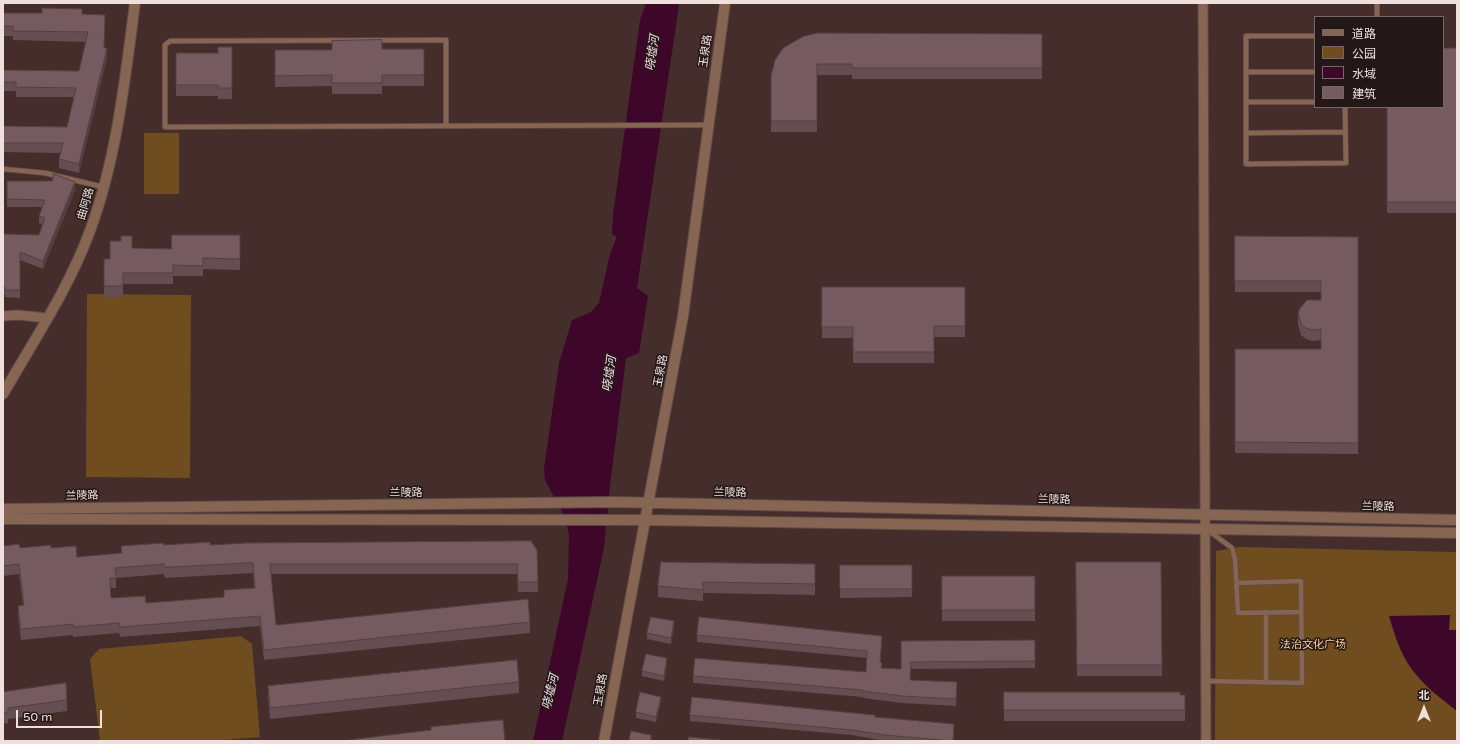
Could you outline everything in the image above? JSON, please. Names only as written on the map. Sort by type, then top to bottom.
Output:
[{"type":"street","name":"曲阿路","points":[[3,394],[62,291],[90,229],[104,188],[119,121],[135,3]]},
{"type":"street","name":"玉泉路","points":[[604,741],[683,316],[725,3]]},
{"type":"street","points":[[1203,3],[1204,528],[1207,681],[1206,741]]},
{"type":"street","points":[[3,316],[18,315],[47,318]]},
{"type":"street","name":"兰陵路","points":[[3,509],[552,504],[614,502],[1457,520]]},
{"type":"street","name":"兰陵路","points":[[3,519],[557,519],[1457,533]]},
{"type":"lane","points":[[1377,3],[1377,16]]},
{"type":"lane","points":[[1314,36],[1246,36],[1246,164],[1346,163],[1345,108]]},
{"type":"lane","points":[[446,126],[446,40],[170,41],[165,45],[165,127],[606,127],[708,125]]},
{"type":"lane","points":[[1246,72],[1314,72]]},
{"type":"lane","points":[[1246,102],[1314,102]]},
{"type":"lane","points":[[1246,133],[1346,132]]},
{"type":"lane","points":[[3,169],[45,173],[104,188]]},
{"type":"lane","points":[[1204,528],[1232,548],[1235,559],[1238,613],[1302,612]]},
{"type":"lane","points":[[1207,681],[1302,683],[1301,581],[1237,583]]},
{"type":"lane","points":[[1266,612],[1266,682]]},
{"type":"green space","points":[[144,133],[179,133],[179,194],[144,194]]},
{"type":"green space","points":[[87,294],[191,295],[190,478],[86,477]]},
{"type":"green space","name":"法治文化广场","points":[[1240,547],[1457,552],[1457,741],[1215,741],[1216,551]]},
{"type":"green space","points":[[241,636],[252,644],[260,737],[211,741],[100,741],[90,659],[99,649]]},
{"type":"water","name":"哓墟河","points":[[646,3],[676,3],[679,5],[637,288],[648,296],[639,353],[626,358],[604,548],[562,741],[533,741],[568,579],[569,535],[565,517],[545,480],[544,469],[559,363],[572,320],[591,312],[599,303],[610,254],[617,237],[612,234],[613,215],[640,20]]},
{"type":"water","points":[[1450,615],[1449,630],[1457,630],[1457,711],[1427,686],[1411,668],[1395,636],[1389,616]]},
{"type":"building","points":[[42,8],[82,9],[82,14],[105,15],[104,48],[107,48],[79,164],[59,159],[63,143],[3,143],[3,126],[67,127],[76,88],[16,87],[16,82],[3,82],[3,70],[79,71],[88,32],[13,31],[13,26],[3,26],[3,13],[42,13]]},
{"type":"building","points":[[818,33],[1042,34],[1042,68],[852,68],[852,64],[817,64],[817,121],[771,121],[771,76],[775,60],[783,48],[804,36]]},
{"type":"building","points":[[382,40],[382,49],[424,49],[424,75],[382,75],[382,83],[332,83],[332,75],[275,76],[275,50],[332,50],[332,41]]},
{"type":"building","points":[[218,47],[232,47],[232,88],[218,88],[218,85],[176,85],[176,53],[218,53]]},
{"type":"building","points":[[1444,48],[1457,48],[1457,202],[1387,202],[1387,108],[1444,108]]},
{"type":"building","points":[[54,174],[75,182],[43,261],[20,252],[20,290],[5,290],[5,287],[3,287],[3,234],[39,235],[45,218],[39,216],[45,200],[7,199],[7,181],[52,181]]},
{"type":"building","points":[[172,235],[240,235],[240,259],[203,258],[203,266],[173,265],[173,273],[123,273],[123,286],[104,286],[104,259],[110,259],[110,241],[121,241],[121,236],[132,236],[132,248],[171,249]]},
{"type":"building","points":[[1235,236],[1358,237],[1358,443],[1235,442],[1235,349],[1321,349],[1321,329],[1312,330],[1306,328],[1301,324],[1298,313],[1300,308],[1307,300],[1321,300],[1321,281],[1235,281]]},
{"type":"building","points":[[822,287],[965,287],[965,326],[934,326],[934,352],[853,352],[853,327],[822,327]]},
{"type":"building","points":[[531,541],[537,550],[538,582],[518,582],[517,564],[270,564],[276,625],[528,599],[530,622],[264,650],[260,616],[120,627],[119,623],[73,627],[73,624],[21,629],[18,606],[24,605],[19,564],[3,566],[3,546],[19,544],[20,548],[51,545],[51,548],[76,546],[77,557],[122,553],[121,546],[163,543],[164,545],[210,542],[210,545],[246,543]],"holes":[[[253,563],[255,588],[224,590],[224,597],[146,603],[145,596],[111,598],[110,578],[116,578],[115,568],[164,564],[165,567]]]},
{"type":"building","points":[[661,562],[815,564],[815,584],[703,582],[703,590],[658,586]]},
{"type":"building","points":[[1076,562],[1161,562],[1162,665],[1077,665]]},
{"type":"building","points":[[840,565],[912,565],[912,589],[840,589]]},
{"type":"building","points":[[942,576],[1035,576],[1035,610],[942,610]]},
{"type":"building","points":[[651,617],[674,621],[671,638],[647,633]]},
{"type":"building","points":[[699,617],[882,636],[881,668],[901,669],[901,641],[1035,640],[1035,661],[911,662],[910,680],[957,682],[956,699],[902,696],[863,690],[693,676],[695,658],[866,672],[867,651],[697,635]]},
{"type":"building","points":[[646,654],[667,658],[664,676],[642,671]]},
{"type":"building","points":[[517,660],[519,682],[270,708],[268,686]]},
{"type":"building","points":[[66,683],[67,700],[8,708],[8,712],[3,713],[3,692]]},
{"type":"building","points":[[640,692],[661,697],[656,717],[636,712]]},
{"type":"building","points":[[1004,692],[1180,692],[1180,695],[1185,695],[1185,710],[1004,710]]},
{"type":"building","points":[[692,697],[954,724],[953,741],[690,715]]},
{"type":"building","points":[[503,720],[505,741],[340,741],[431,730],[431,727]]},
{"type":"building","points":[[631,731],[651,735],[651,741],[629,741]]},
{"type":"building","points":[[689,737],[730,741],[688,741]]}]
